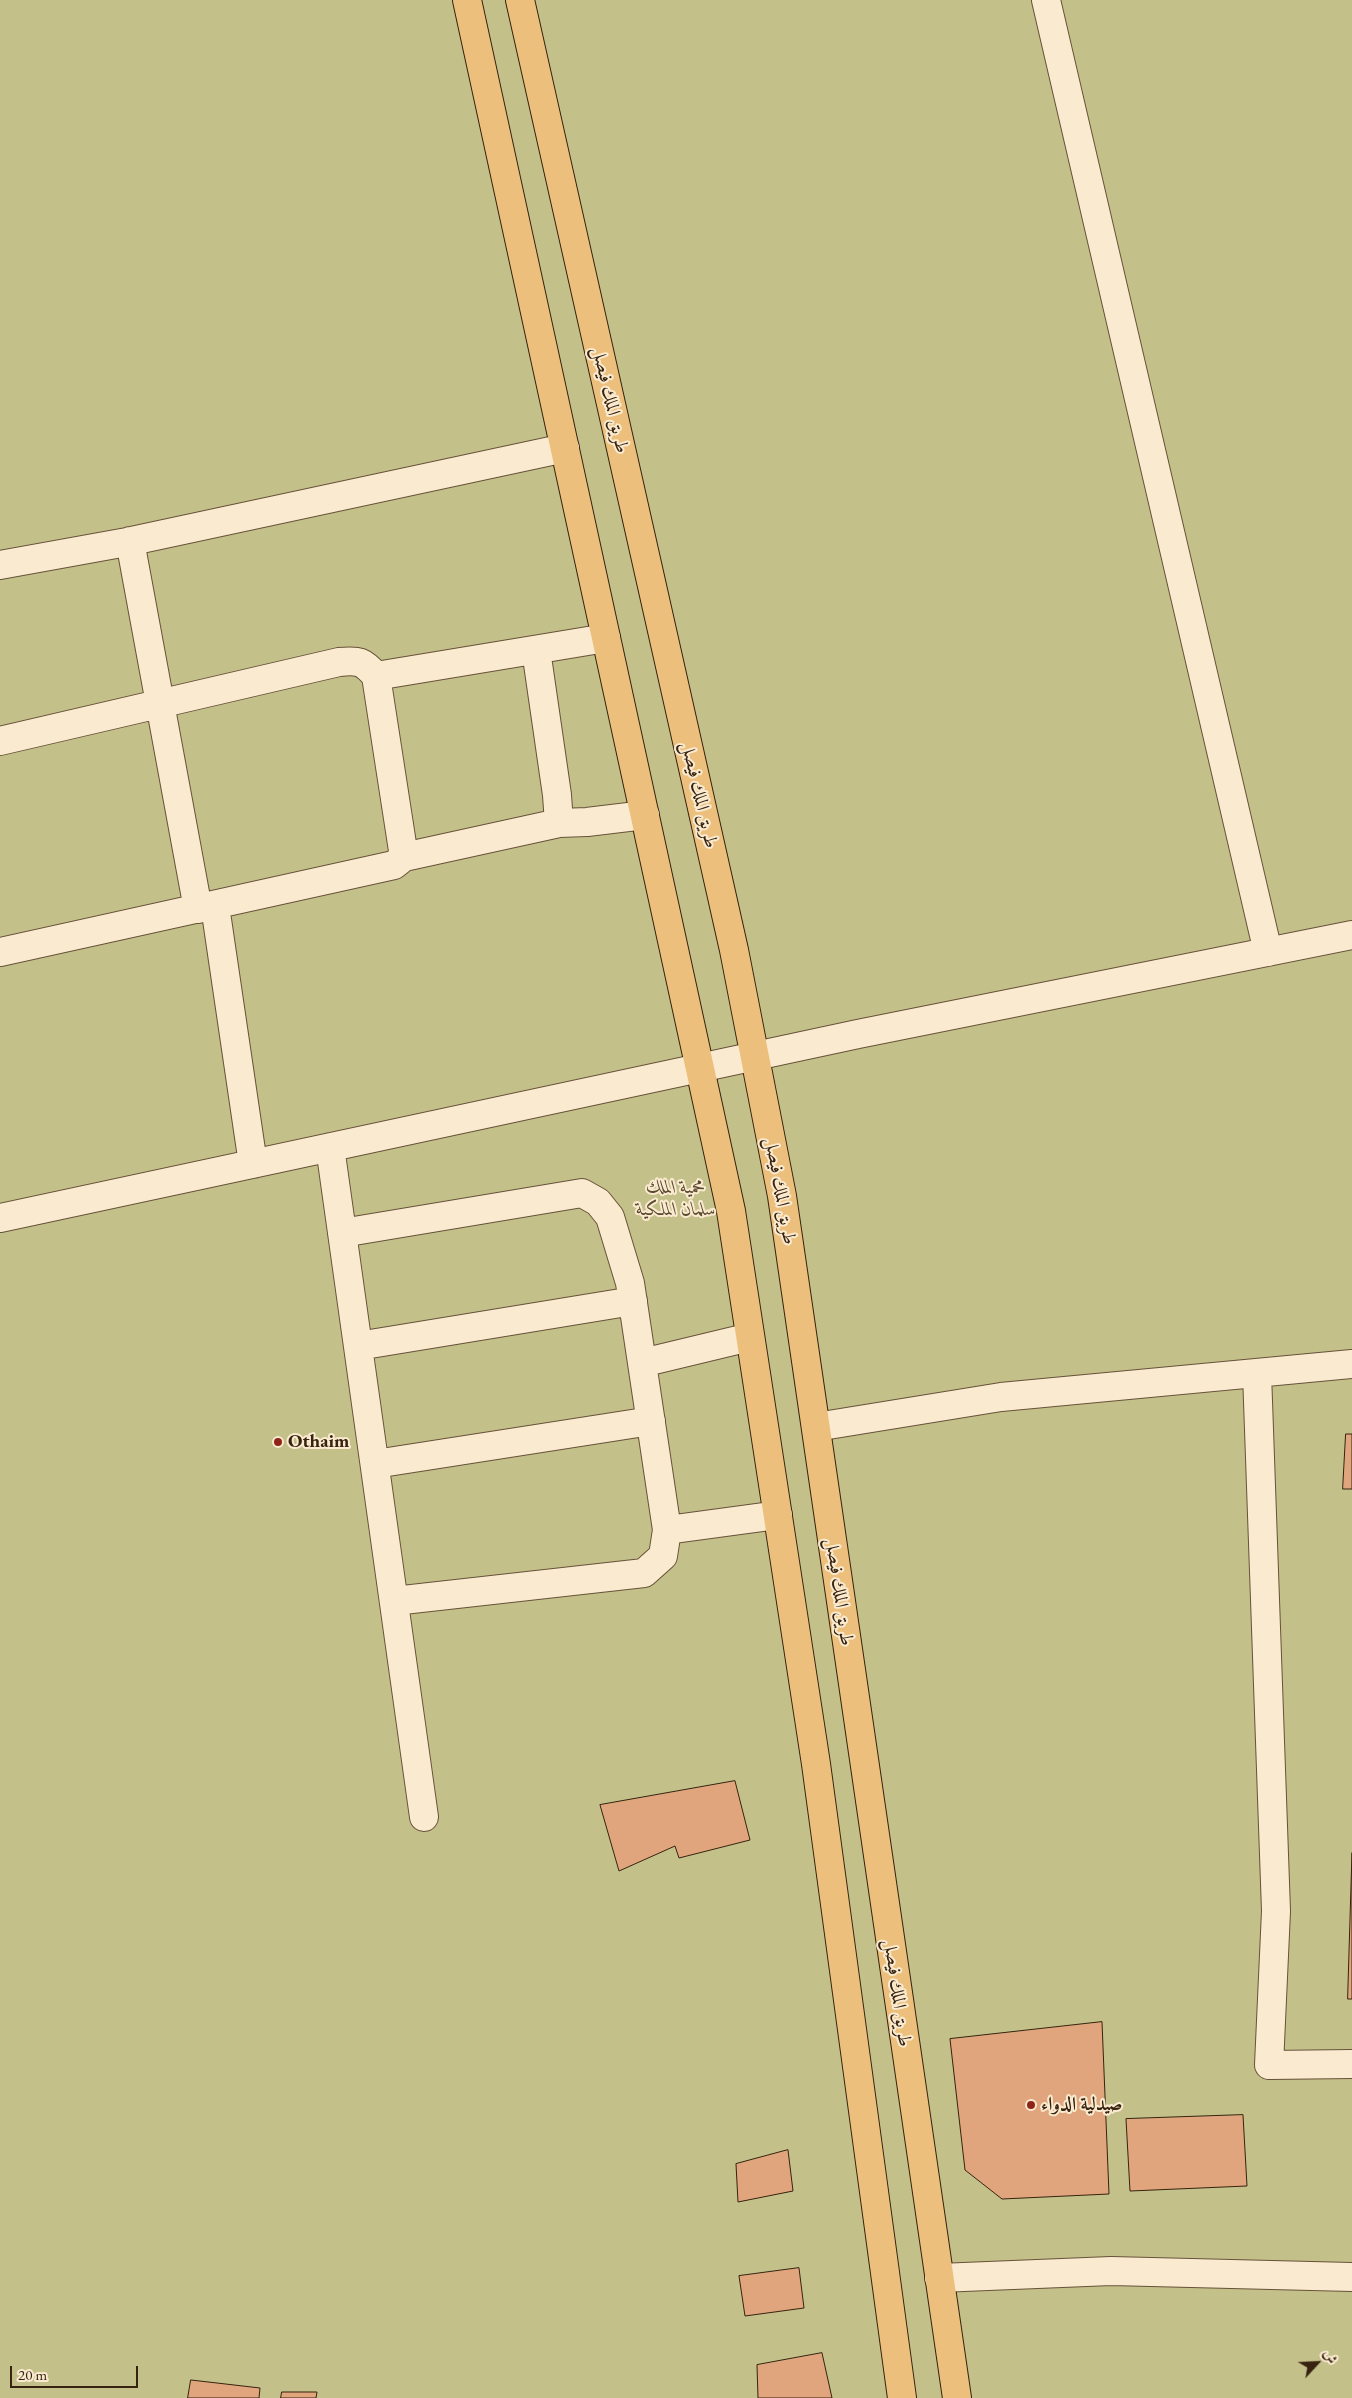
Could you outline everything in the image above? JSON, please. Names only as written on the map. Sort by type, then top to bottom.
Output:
[{"type":"main road","points":[[467,0],[731,1212],[818,1774],[902,2398]]},
{"type":"main road","name":"طريق الملك فيصل","points":[[520,0],[732,941],[782,1196],[956,2398]]},
{"type":"street","points":[[1046,0],[1268,952]]},
{"type":"street","points":[[0,565],[130,541],[565,448]]},
{"type":"street","points":[[130,541],[160,704],[206,908],[253,1164]]},
{"type":"street","points":[[376,676],[606,638]]},
{"type":"street","points":[[536,650],[559,823]]},
{"type":"street","points":[[0,741],[339,662],[354,661],[365,664],[376,676],[404,857]]},
{"type":"street","points":[[0,952],[394,865],[404,857],[559,823],[587,822],[645,815]]},
{"type":"street","points":[[0,1218],[755,1056],[1352,935]]},
{"type":"street","points":[[330,1147],[424,1817]]},
{"type":"street","points":[[342,1233],[582,1193],[598,1202],[610,1217],[630,1283],[667,1530],[663,1556],[644,1573],[394,1602]]},
{"type":"street","points":[[358,1346],[633,1302]]},
{"type":"street","points":[[642,1363],[750,1337]]},
{"type":"street","points":[[816,1427],[1001,1397],[1352,1364]]},
{"type":"street","points":[[1257,1373],[1276,1911],[1269,2064],[1352,2064]]},
{"type":"street","points":[[375,1464],[651,1421]]},
{"type":"street","points":[[667,1530],[778,1515]]},
{"type":"street","points":[[939,2278],[1110,2271],[1352,2278]]},
{"type":"green space","name":"محمية الملك سلمان الملكية","points":[[0,0],[1352,0],[1352,2398],[0,2398]]},
{"type":"building","points":[[1346,1434],[1352,1434],[1352,1489],[1343,1489]]},
{"type":"building","points":[[735,1781],[750,1840],[679,1858],[675,1846],[619,1871],[600,1805]]},
{"type":"building","points":[[1352,1853],[1352,1999],[1348,1999]]},
{"type":"building","name":"صيدلية الدواء","points":[[1102,2022],[1109,2194],[1002,2199],[965,2170],[950,2039]]},
{"type":"building","points":[[1243,2115],[1247,2186],[1130,2191],[1126,2119]]},
{"type":"building","points":[[788,2150],[793,2191],[738,2202],[736,2164]]},
{"type":"building","points":[[799,2268],[804,2308],[745,2316],[739,2276]]},
{"type":"building","points":[[822,2353],[832,2398],[758,2398],[757,2365]]},
{"type":"building","points":[[191,2380],[260,2388],[259,2398],[188,2398]]},
{"type":"building","points":[[282,2392],[317,2392],[316,2398],[281,2398]]},
{"type":"place","name":"Othaim","points":[[278,1442]]},
{"type":"place","name":"صيدلية الدواء","points":[[1031,2105]]}]
